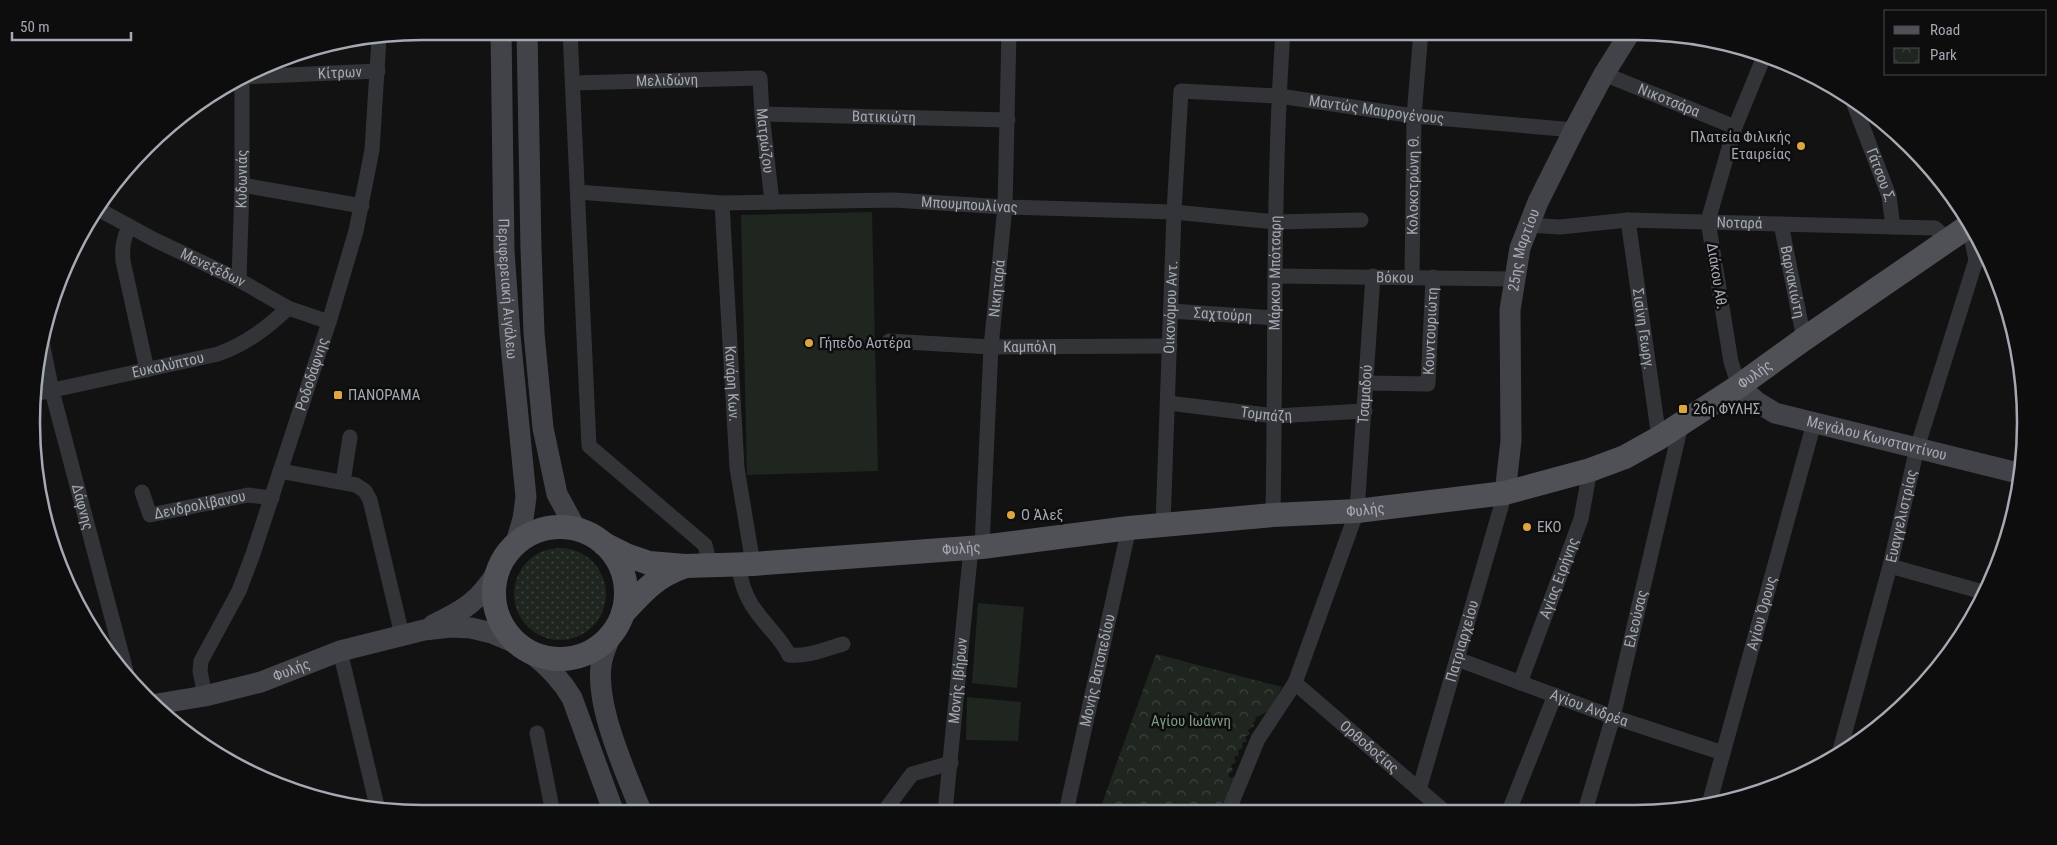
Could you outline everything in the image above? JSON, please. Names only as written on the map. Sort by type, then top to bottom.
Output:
[{"type":"main road","name":"Περιφερειακή Αιγάλεω","points":[[500,40],[504,251],[510,335],[526,497],[523,519],[516,543]]},
{"type":"main road","name":"Περιφερειακή Αιγάλεω","points":[[526,40],[534,333],[543,428],[556,494],[576,529]]},
{"type":"main road","name":"25ης Μαρτίου","points":[[1505,493],[1511,441],[1510,310],[1520,248],[1528,225],[1574,130],[1604,74],[1625,40]]},
{"type":"main road","name":"Φυλής","points":[[604,544],[626,555],[649,563],[710,566],[977,548],[1129,528],[1273,515],[1357,511],[1505,493],[1590,470],[1625,457],[1659,438],[1740,386],[1804,339],[1964,228]]},
{"type":"main road","name":"Μεγάλου Κωνσταντίνου","points":[[1740,386],[1757,402],[1775,413],[2014,472]]},
{"type":"main road","points":[[611,805],[578,714],[561,680],[504,629],[496,611],[494,592],[497,572],[505,556],[516,543],[534,532],[555,527],[576,529],[591,534],[604,544],[619,564],[626,588],[617,623],[605,649],[601,665],[601,687],[615,741],[639,805]]},
{"type":"main road","name":"Φυλής","points":[[617,623],[651,584],[666,574],[685,566]]},
{"type":"main road","name":"Φυλής","points":[[424,630],[467,607],[484,592],[497,572]]},
{"type":"main road","points":[[524,648],[553,659],[575,658],[596,648],[617,623]]},
{"type":"main road","name":"Φυλής","points":[[163,703],[205,696],[261,682],[340,651],[424,630],[451,627],[471,628],[492,633],[524,648]]},
{"type":"street","points":[[571,40],[589,446],[705,545],[710,566]]},
{"type":"street","name":"Νικηταρά","points":[[977,548],[991,347],[1004,207],[1009,40]]},
{"type":"street","name":"Μάρκου Μπότσαρη","points":[[1273,515],[1276,222],[1282,40]]},
{"type":"street","name":"Κολοκοτρώνη Θ.","points":[[1412,277],[1414,116],[1420,40]]},
{"type":"street","name":"Ροδοδάφνης","points":[[205,696],[200,671],[201,661],[242,582],[272,498],[329,322],[362,206],[372,150],[379,43]]},
{"type":"street","name":"Διάκου Αθ.","points":[[1740,386],[1731,362],[1708,221],[1735,127],[1762,62]]},
{"type":"street","name":"Κίτρων","points":[[259,76],[378,71]]},
{"type":"street","name":"Νικοτσάρα","points":[[1604,74],[1735,127]]},
{"type":"street","name":"Μελιδώνη","points":[[573,83],[760,78]]},
{"type":"street","name":"Ματρώζου","points":[[760,78],[772,202]]},
{"type":"street","name":"Κυδωνιάς","points":[[238,280],[242,185],[242,85]]},
{"type":"street","name":"Μαντώς Μαυρογένους","points":[[1181,91],[1279,96],[1414,116],[1574,130]]},
{"type":"street","name":"Οικονόμου Αντ.","points":[[1163,525],[1174,212],[1181,91]]},
{"type":"street","name":"Γάτσου Σ.","points":[[1857,111],[1889,196],[1892,227]]},
{"type":"street","name":"Βατικιώτη","points":[[762,114],[1008,120]]},
{"type":"street","points":[[242,185],[362,206]]},
{"type":"street","name":"Μπουμπουλίνας","points":[[578,192],[722,203],[894,200],[1004,207],[1174,212],[1276,222],[1361,220]]},
{"type":"street","name":"Κανάρη Κων.","points":[[722,203],[737,468],[747,597],[755,611],[784,645],[789,655],[813,653],[843,644]]},
{"type":"street","name":"Μενεξέδων","points":[[103,212],[129,227],[238,280],[288,308],[329,322]]},
{"type":"street","name":"Νοταρά","points":[[1528,225],[1560,227],[1628,220],[1935,228],[1947,239]]},
{"type":"street","name":"Σισίνη Γεωργ.","points":[[1628,220],[1659,438]]},
{"type":"street","name":"Βαρνακιώτη","points":[[1781,224],[1804,339]]},
{"type":"street","points":[[129,227],[124,236],[122,247],[123,261],[148,370]]},
{"type":"street","name":"Ευαγγελιστρίας","points":[[1842,744],[1890,566],[1917,448],[1976,260],[1973,244]]},
{"type":"street","name":"Βόκου","points":[[1275,276],[1514,279]]},
{"type":"street","name":"Τσαμαδού","points":[[1357,511],[1373,276]]},
{"type":"street","name":"Κουντουριώτη","points":[[1367,383],[1428,384],[1433,277]]},
{"type":"street","name":"Ευκαλύπτου","points":[[41,393],[218,354],[237,347],[271,324],[288,308]]},
{"type":"street","name":"Σαχτούρη","points":[[1171,311],[1275,318]]},
{"type":"street","name":"Καμπόλη","points":[[889,341],[991,347],[1170,346]]},
{"type":"street","name":"Δάφνης","points":[[45,358],[52,391],[123,660]]},
{"type":"street","name":"Τομπάζη","points":[[1168,403],[1275,416],[1365,411]]},
{"type":"street","name":"Αγίου Όρους","points":[[1711,798],[1814,423]]},
{"type":"street","name":"Ελεούσας","points":[[1586,805],[1613,717],[1681,425]]},
{"type":"street","points":[[343,482],[350,437]]},
{"type":"street","name":"Αγίας Ειρήνης","points":[[1520,684],[1581,519],[1590,470]]},
{"type":"street","points":[[280,471],[356,484],[365,490],[370,500],[402,635]]},
{"type":"street","name":"Δενδρολίβανου","points":[[142,492],[150,514],[248,495],[272,498]]},
{"type":"street","name":"Πατριαρχείου","points":[[1419,790],[1505,493]]},
{"type":"street","points":[[1231,805],[1258,739],[1295,683],[1357,511]]},
{"type":"street","name":"Μονής Βατοπεδίου","points":[[1068,805],[1129,528]]},
{"type":"street","name":"Μονής Ιβήρων","points":[[946,805],[977,548]]},
{"type":"street","points":[[1890,566],[1979,591]]},
{"type":"street","points":[[340,651],[376,802]]},
{"type":"street","name":"Αγίου Ανδρέα","points":[[1457,658],[1520,684],[1723,753]]},
{"type":"street","name":"Ορθοδοξίας","points":[[1295,683],[1437,805]]},
{"type":"street","points":[[1511,805],[1554,696]]},
{"type":"street","points":[[537,733],[551,805]]},
{"type":"street","points":[[888,805],[912,774],[951,764]]},
{"type":"green space","name":"Γήπεδο Αστέρα","points":[[872,212],[878,471],[747,475],[741,215]]},
{"type":"green space","points":[[560,548],[578,551],[593,561],[603,576],[606,594],[603,612],[593,627],[578,637],[560,640],[542,637],[527,627],[517,612],[514,594],[517,576],[527,561],[542,551]]},
{"type":"green space","points":[[978,603],[1024,607],[1017,688],[972,683]]},
{"type":"green space","name":"Αγίου Ιωάννη","points":[[1156,654],[1282,687],[1270,710],[1255,718],[1254,726],[1248,730],[1250,734],[1245,737],[1247,741],[1242,743],[1243,748],[1238,750],[1239,755],[1234,757],[1236,762],[1231,765],[1233,771],[1228,774],[1230,778],[1237,776],[1225,805],[1102,805]]},
{"type":"green space","points":[[967,697],[1021,702],[1018,741],[966,740]]},
{"type":"place","name":"Πλατεία Φιλικής Εταιρείας","points":[[1801,146]]},
{"type":"place","name":"Γήπεδο Αστέρα","points":[[809,343]]},
{"type":"place","name":"ΠΑΝΟΡΑΜΑ","points":[[338,395]]},
{"type":"place","name":"26η ΦΥΛΗΣ","points":[[1683,409]]},
{"type":"place","name":"Ο Άλεξ","points":[[1011,515]]},
{"type":"place","name":"EKO","points":[[1527,527]]}]
